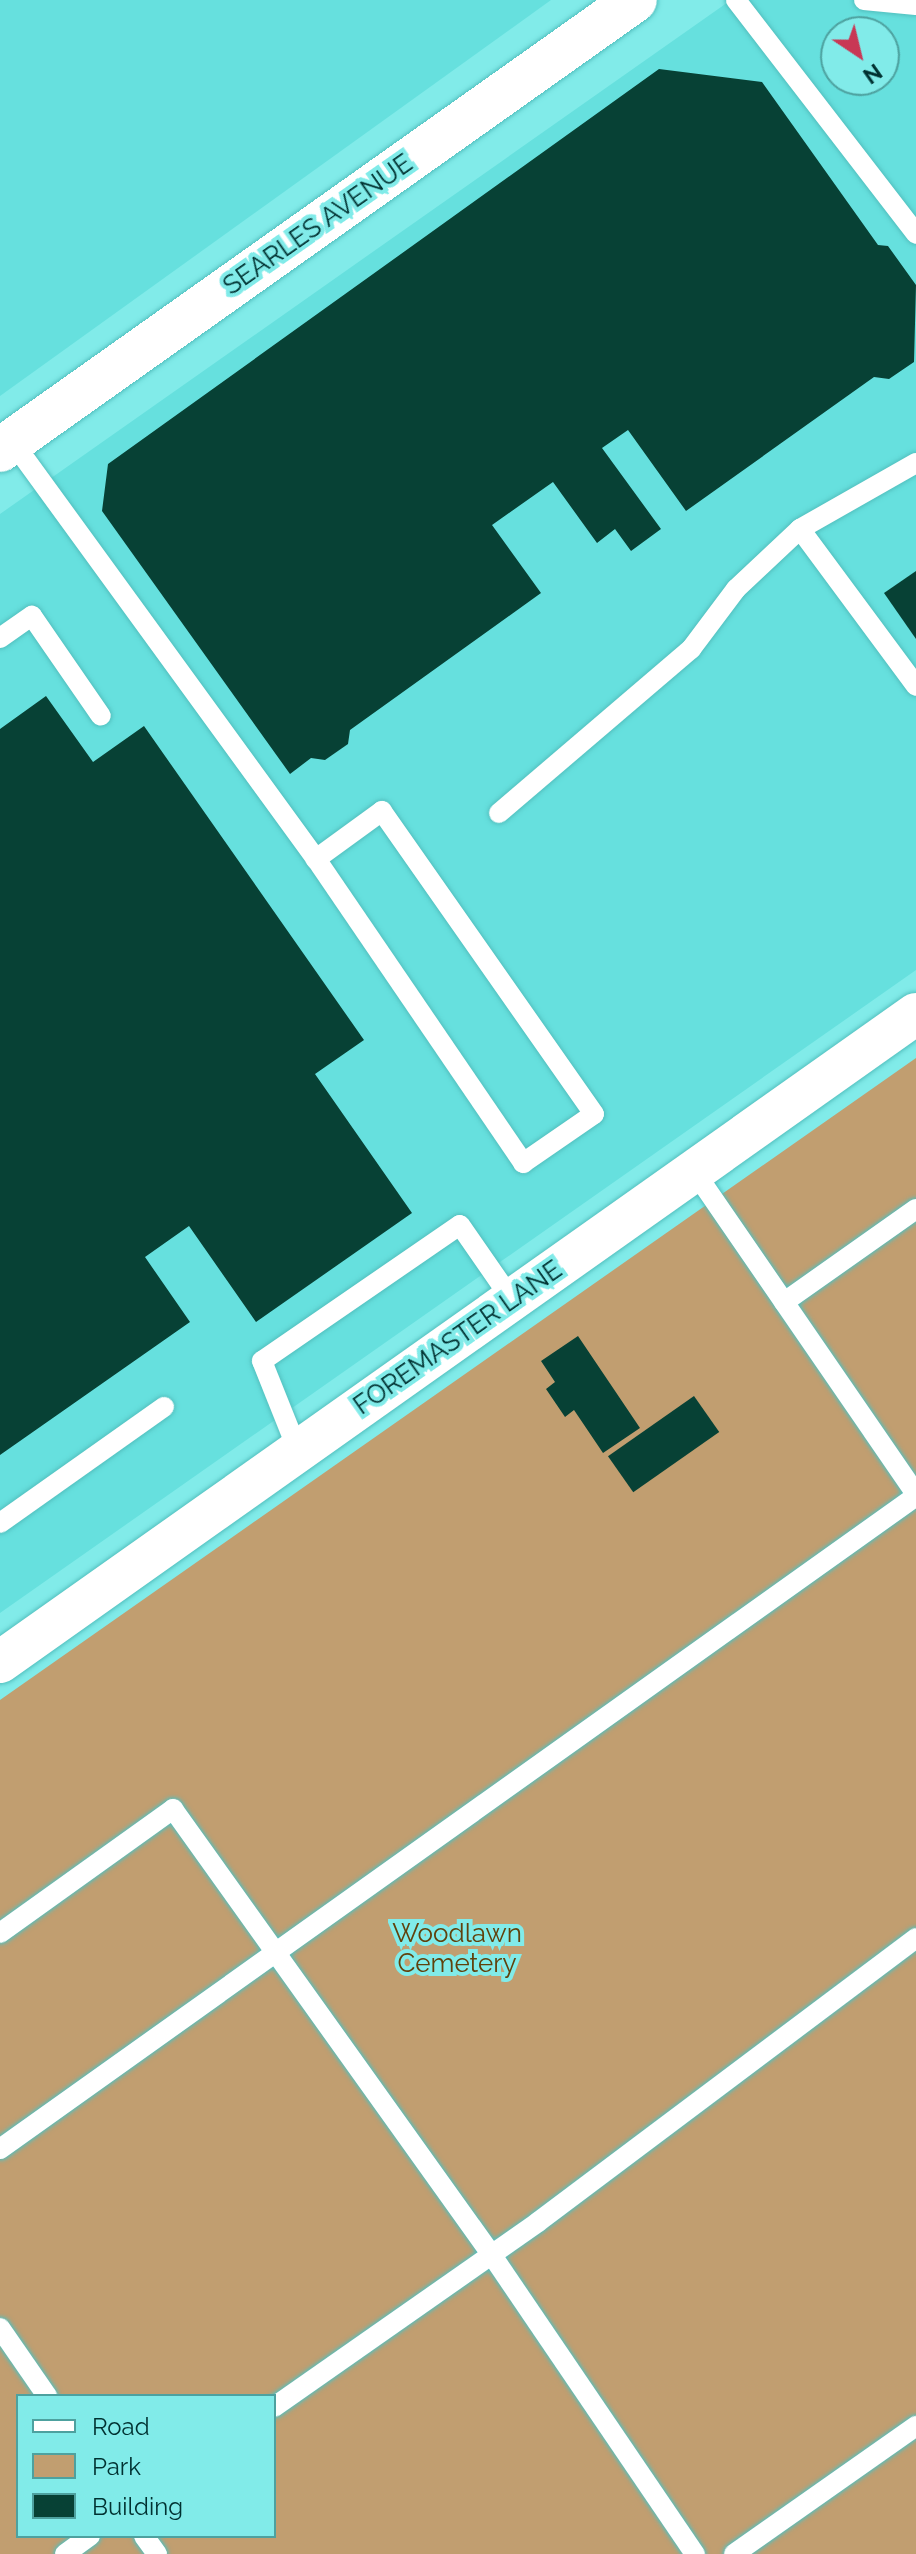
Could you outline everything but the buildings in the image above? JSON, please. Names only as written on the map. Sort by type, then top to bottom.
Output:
[{"type":"street","name":"SEARLES AVENUE","points":[[6,446],[635,0]]},
{"type":"street","name":"FOREMASTER LANE","points":[[0,1662],[916,1014]]},
{"type":"lane","points":[[736,0],[916,234]]},
{"type":"lane","points":[[864,0],[916,5]]},
{"type":"lane","points":[[6,446],[316,859],[523,1163],[594,1114],[382,811],[316,859]]},
{"type":"lane","points":[[499,813],[691,649],[736,589],[800,529],[916,463]]},
{"type":"lane","points":[[800,529],[916,686]]},
{"type":"lane","points":[[0,638],[32,616],[101,716]]},
{"type":"lane","points":[[0,2149],[916,1495],[694,1171]]},
{"type":"lane","points":[[784,1302],[916,1209]]},
{"type":"lane","points":[[298,1451],[262,1361],[460,1225],[512,1300]]},
{"type":"lane","points":[[0,1523],[164,1407]]},
{"type":"lane","points":[[0,1933],[173,1809],[491,2254],[695,2554]]},
{"type":"lane","points":[[276,2406],[491,2254],[916,1938]]},
{"type":"lane","points":[[0,2328],[46,2394]]},
{"type":"lane","points":[[734,2554],[916,2426]]},
{"type":"lane","points":[[65,2554],[87,2538]]},
{"type":"shaded area","points":[[0,0],[551,0],[0,396]]},
{"type":"shaded area","points":[[731,0],[916,0],[916,970],[0,1613],[0,514]]},
{"type":"green space","name":"Woodlawn Cemetery","points":[[916,1058],[916,2554],[0,2554],[0,1700]]}]
